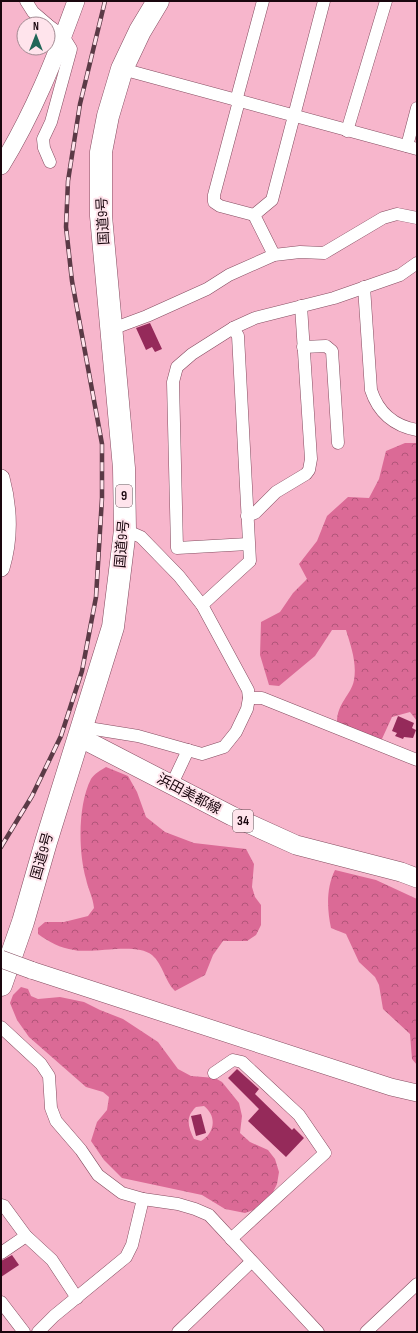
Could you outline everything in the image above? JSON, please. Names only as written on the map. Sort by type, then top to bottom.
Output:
[{"type":"highway","name":"国道9号","points":[[1,985],[23,922],[80,732],[114,628],[125,530],[124,468],[101,216],[101,152],[108,116],[122,69],[140,31],[158,1]]},
{"type":"main road","name":"浜田美都線","points":[[80,732],[232,816],[296,845],[401,872],[417,878]]},
{"type":"street","points":[[26,1],[33,12],[38,16]]},
{"type":"street","points":[[1,166],[22,132],[63,36],[76,1]]},
{"type":"street","points":[[263,1],[213,199],[214,202],[220,206],[254,215],[274,254]]},
{"type":"street","points":[[254,215],[272,200],[324,1]]},
{"type":"street","points":[[347,131],[386,1]]},
{"type":"street","points":[[50,162],[44,148],[43,139],[51,122],[72,49],[63,36],[56,31]]},
{"type":"street","points":[[122,69],[412,148],[417,108]]},
{"type":"street","points":[[112,330],[207,289],[229,276],[274,254],[300,252],[324,253],[383,218],[396,214],[417,218]]},
{"type":"street","points":[[248,544],[177,548],[173,382],[178,367],[192,354],[233,328],[255,318],[334,298],[400,275],[417,263]]},
{"type":"street","points":[[364,287],[371,390],[373,397],[382,412],[389,419],[405,428],[417,430]]},
{"type":"street","points":[[247,516],[255,514],[276,492],[306,474],[309,470],[311,459],[301,306]]},
{"type":"street","points":[[202,605],[250,561],[238,336],[233,328]]},
{"type":"street","points":[[303,347],[326,346],[332,352],[338,443]]},
{"type":"street","points":[[1,478],[8,517],[6,553],[1,568]]},
{"type":"street","points":[[80,732],[138,736],[202,754],[224,746],[236,732],[244,716],[249,698],[248,690],[202,605],[179,576],[141,537],[125,530]]},
{"type":"street","points":[[249,698],[262,698],[417,760]]},
{"type":"street","points":[[172,784],[188,750]]},
{"type":"street","points":[[1,959],[378,1083],[417,1093]]},
{"type":"street","points":[[1,1027],[41,1064],[49,1076],[51,1108],[56,1121],[81,1150],[98,1175],[122,1193],[142,1199],[178,1204],[209,1215],[251,1262],[318,1332]]},
{"type":"street","points":[[214,1073],[233,1060],[242,1062],[299,1115],[325,1153],[231,1239]]},
{"type":"street","points":[[38,1332],[126,1257],[132,1245],[142,1199]]},
{"type":"street","points":[[1,1205],[4,1206],[26,1236],[52,1260],[77,1298]]},
{"type":"street","points":[[1,1253],[26,1236]]},
{"type":"street","points":[[178,1332],[251,1262]]},
{"type":"street","points":[[366,1332],[417,1284]]},
{"type":"street","points":[[1,1302],[24,1332]]},
{"type":"green space","points":[[405,443],[417,443],[417,721],[410,712],[392,717],[381,741],[337,723],[339,710],[350,691],[355,674],[353,655],[346,630],[332,630],[315,656],[279,686],[269,685],[260,655],[261,622],[280,612],[293,593],[307,579],[299,564],[317,541],[327,516],[348,497],[369,498],[379,479],[386,451]]},
{"type":"green space","points":[[106,767],[128,776],[137,792],[146,817],[165,832],[194,843],[246,849],[254,864],[252,887],[255,897],[261,905],[261,925],[256,935],[247,941],[223,941],[213,955],[205,975],[175,991],[156,959],[145,951],[136,949],[93,951],[74,950],[64,948],[46,940],[38,934],[38,928],[45,922],[64,922],[88,916],[94,908],[83,868],[81,842],[82,814],[87,789],[91,779]]},
{"type":"green space","points":[[335,870],[376,880],[417,899],[417,1065],[412,1059],[410,1034],[383,1009],[379,985],[375,977],[359,962],[346,934],[331,928],[328,899],[330,884]]},
{"type":"green space","points":[[21,987],[28,989],[31,996],[38,999],[60,997],[84,1002],[123,1019],[158,1042],[178,1069],[191,1076],[215,1078],[222,1082],[239,1103],[242,1116],[240,1133],[250,1142],[268,1150],[275,1159],[279,1172],[277,1184],[271,1196],[259,1208],[245,1213],[225,1209],[202,1195],[122,1178],[104,1160],[91,1141],[97,1122],[107,1110],[109,1097],[103,1092],[86,1087],[29,1037],[17,1020],[10,1003],[13,995]],"holes":[[[204,1106],[208,1110],[212,1119],[212,1129],[206,1138],[201,1141],[194,1139],[189,1126],[190,1115],[196,1107]]]},
{"type":"building","points":[[150,323],[162,349],[155,352],[152,347],[146,350],[136,328]]},
{"type":"building","points":[[398,716],[414,723],[412,728],[416,730],[413,738],[404,737],[403,739],[395,736],[397,733],[392,731]]},
{"type":"building","points":[[237,1069],[259,1089],[255,1094],[292,1130],[294,1128],[304,1138],[286,1157],[248,1121],[259,1109],[228,1078]]},
{"type":"building","points":[[201,1114],[206,1133],[196,1136],[191,1116]]},
{"type":"building","points":[[12,1255],[19,1265],[1,1277],[1,1261]]},
{"type":"railway","points":[[1,847],[32,796],[61,736],[82,671],[96,597],[102,498],[102,444],[72,281],[66,227],[68,181],[80,104],[105,1]]}]
